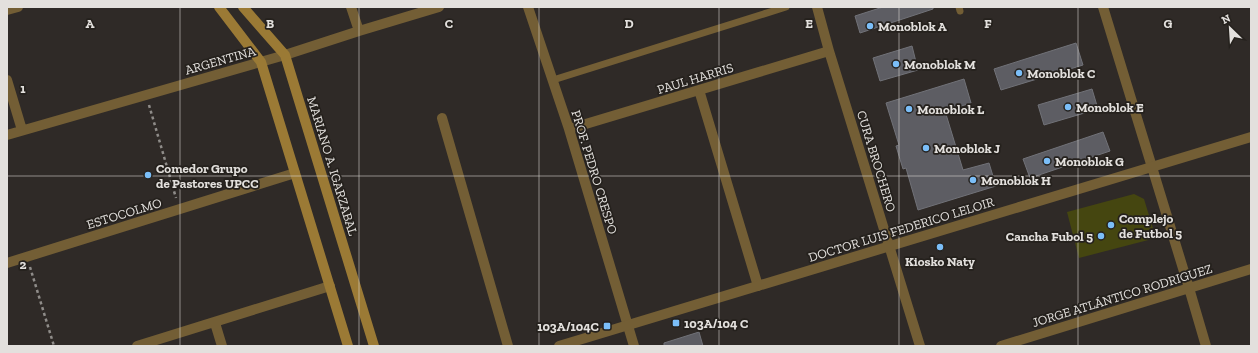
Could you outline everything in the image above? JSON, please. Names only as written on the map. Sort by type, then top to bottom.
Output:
[{"type":"main road","points":[[219,7],[260,62],[348,346]]},
{"type":"main road","name":"MARIANO A. IGARZABAL","points":[[243,7],[285,55],[374,346]]},
{"type":"street","points":[[7,10],[18,7]]},
{"type":"street","points":[[351,7],[359,31]]},
{"type":"street","name":"ARGENTINA","points":[[7,135],[285,55],[439,7]]},
{"type":"street","name":"PROF. PEDRO CRESPO","points":[[528,7],[569,129],[634,346]]},
{"type":"street","name":"CURA BROCHERO","points":[[818,7],[829,51],[920,346]]},
{"type":"street","points":[[1103,7],[1206,346]]},
{"type":"street","name":"PAUL HARRIS","points":[[569,129],[829,51]]},
{"type":"street","points":[[7,80],[22,130]]},
{"type":"street","points":[[699,90],[758,286]]},
{"type":"street","points":[[442,118],[508,346]]},
{"type":"street","name":"DOCTOR LUIS FEDERICO LELOIR","points":[[559,346],[1251,137]]},
{"type":"street","name":"ESTOCOLMO","points":[[7,263],[180,210],[295,172]]},
{"type":"street","name":"JORGE ATLÁNTICO RODRIGUEZ","points":[[1001,346],[1251,269]]},
{"type":"street","points":[[137,346],[330,286]]},
{"type":"street","points":[[215,323],[222,346]]},
{"type":"lane","points":[[553,80],[786,7]]},
{"type":"path","points":[[146,95],[180,210]]},
{"type":"path","points":[[27,257],[54,346]]},
{"type":"shaded area","name":"Complejo de Futbol 5","points":[[1134,194],[1144,199],[1156,238],[1079,258],[1067,212]]},
{"type":"building","name":"Monoblok A","points":[[883,7],[933,7],[933,9],[860,33],[855,16]]},
{"type":"building","points":[[1076,43],[1083,65],[1001,90],[994,69]]},
{"type":"building","name":"Monoblok M","points":[[912,46],[918,70],[880,81],[873,58]]},
{"type":"building","points":[[964,79],[971,103],[945,111],[963,170],[989,163],[996,186],[918,210],[906,168],[903,169],[896,146],[899,145],[886,103]]},
{"type":"building","name":"Monoblok E","points":[[1092,89],[1098,109],[1044,125],[1038,105]]},
{"type":"building","points":[[1103,132],[1110,151],[1030,178],[1023,159]]},
{"type":"building","points":[[699,332],[703,346],[664,346],[664,343]]},
{"type":"place","name":"Monoblok A","points":[[870,26]]},
{"type":"place","name":"Monoblok M","points":[[896,64]]},
{"type":"place","name":"Monoblok C","points":[[1019,73]]},
{"type":"place","name":"Monoblok E","points":[[1068,107]]},
{"type":"place","name":"Monoblok L","points":[[909,109]]},
{"type":"place","name":"Monoblok J","points":[[926,148]]},
{"type":"place","name":"Monoblok G","points":[[1047,161]]},
{"type":"place","name":"Comedor Grupo de Pastores UPCC","points":[[148,175]]},
{"type":"place","name":"Monoblok H","points":[[973,180]]},
{"type":"place","name":"Complejo de Futbol 5","points":[[1111,225]]},
{"type":"place","name":"Cancha Fubol 5","points":[[1101,236]]},
{"type":"place","name":"Kiosko Naty","points":[[940,247]]},
{"type":"place","name":"103A/104 C","points":[[676,323]]},
{"type":"place","name":"103A/104C","points":[[607,326]]}]
